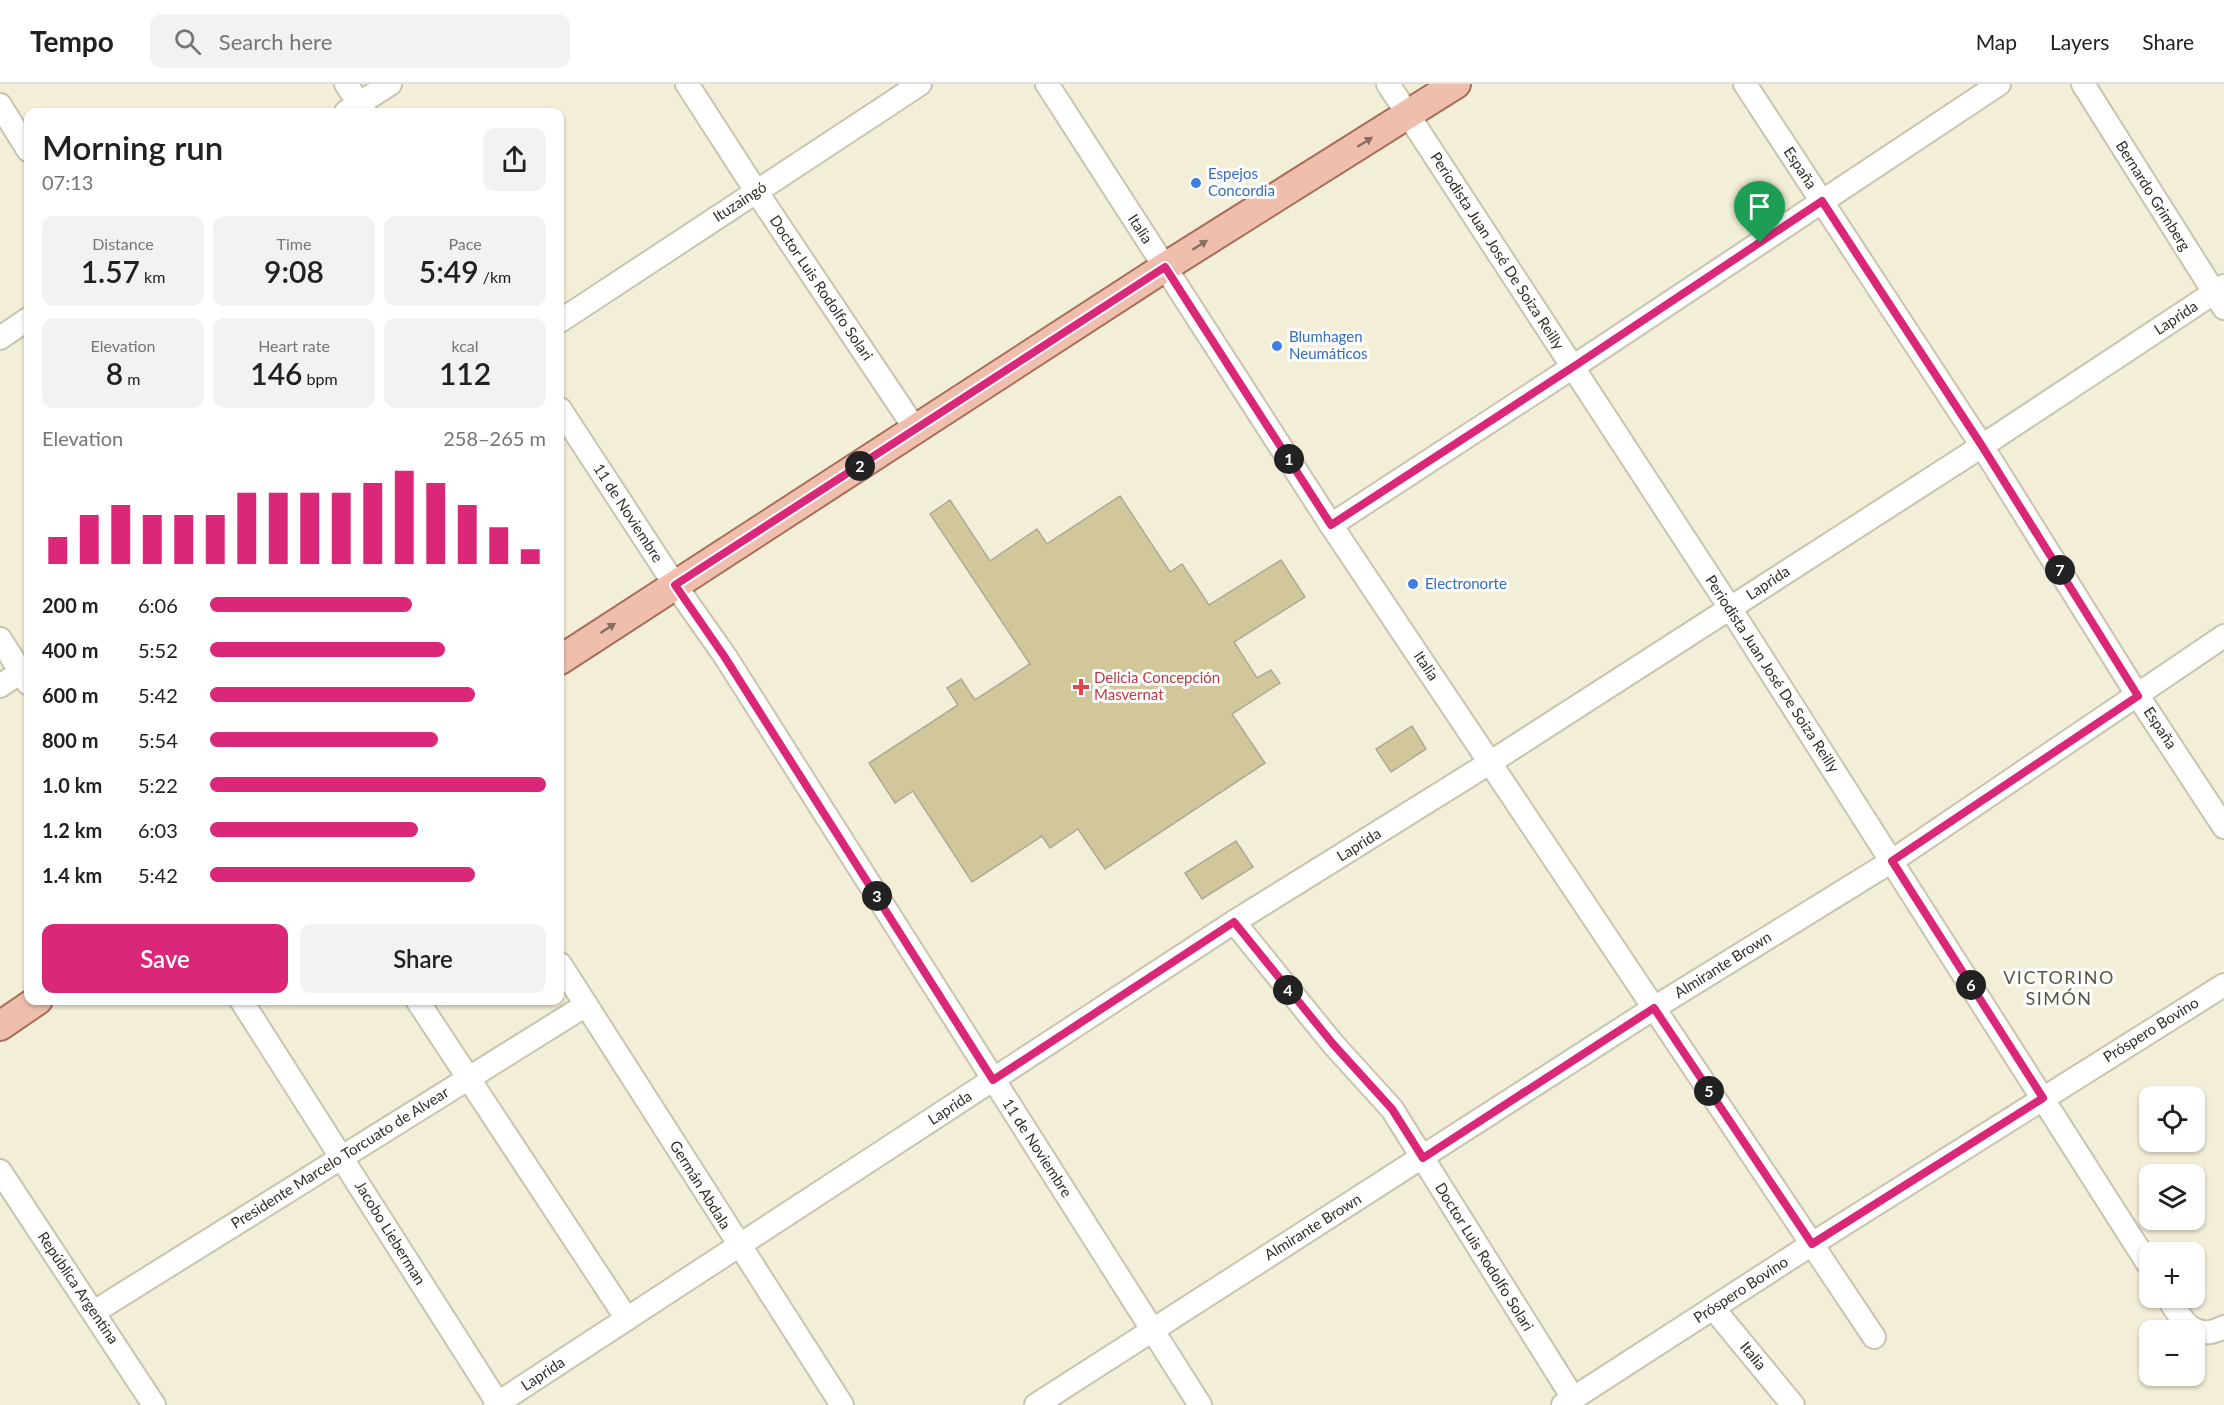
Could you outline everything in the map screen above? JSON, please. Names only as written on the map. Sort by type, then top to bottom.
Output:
[{"type":"main road","points":[[564,657],[1165,267],[1456,84]]},
{"type":"main road","points":[[0,1026],[31,1005]]},
{"type":"street","points":[[346,84],[356,108]]},
{"type":"street","points":[[360,108],[390,84]]},
{"type":"street","name":"Doctor Luis Rodolfo Solari","points":[[687,84],[916,430]]},
{"type":"street","name":"Ituzaingó","points":[[564,318],[920,84]]},
{"type":"street","name":"Italia","points":[[1047,84],[1331,525],[1874,1336]]},
{"type":"street","name":"Periodista Juan José De Soiza Reilly","points":[[1388,84],[1730,608],[2139,1250]]},
{"type":"street","name":"España","points":[[1745,84],[1982,446],[2138,696],[2224,827]]},
{"type":"street","points":[[1331,525],[1999,84]]},
{"type":"street","name":"Bernardo Grimberg","points":[[2083,84],[2221,296]]},
{"type":"street","points":[[0,105],[24,144]]},
{"type":"street","name":"Laprida","points":[[497,1404],[1234,922],[1491,762],[1982,446],[2221,296]]},
{"type":"street","points":[[0,338],[24,322]]},
{"type":"street","name":"11 de Noviembre","points":[[564,415],[724,656],[1200,1405]]},
{"type":"street","name":"Almirante Brown","points":[[1036,1405],[1654,1008],[1892,861],[2224,636]]},
{"type":"street","points":[[0,639],[24,671]]},
{"type":"street","points":[[0,686],[24,675]]},
{"type":"street","name":"Doctor Luis Rodolfo Solari","points":[[1234,922],[1333,1044],[1392,1109],[1568,1402]]},
{"type":"street","name":"Germán Abdala","points":[[564,970],[738,1246],[842,1405]]},
{"type":"street","name":"Próspero Bovino","points":[[1568,1402],[1812,1244],[2224,985]]},
{"type":"street","name":"Jacobo Lieberman","points":[[244,1005],[497,1404]]},
{"type":"street","points":[[420,1005],[627,1319]]},
{"type":"street","name":"Presidente Marcelo Torcuato de Alvear","points":[[94,1312],[586,1005]]},
{"type":"street","name":"República Argentina","points":[[0,1172],[154,1405]]},
{"type":"street","name":"Italia","points":[[1713,1308],[1793,1405]]},
{"type":"street","points":[[2175,1308],[2189,1328],[2205,1333],[2224,1327]]},
{"type":"building","points":[[1120,496],[1170,572],[1182,564],[1209,605],[1281,560],[1305,597],[1234,642],[1257,678],[1271,670],[1280,683],[1232,714],[1265,763],[1105,869],[1078,829],[1050,848],[1042,836],[972,882],[913,791],[895,803],[869,763],[958,705],[947,688],[961,679],[975,700],[1030,664],[930,514],[950,500],[990,561],[1037,529],[1047,544]]},
{"type":"building","points":[[1412,726],[1426,749],[1391,772],[1376,749]]},
{"type":"building","points":[[1236,841],[1253,867],[1202,899],[1185,873]]},
{"type":"place","name":"Espejos Concordia","points":[[1196,183]]},
{"type":"place","name":"Blumhagen Neumáticos","points":[[1277,346]]},
{"type":"place","name":"Electronorte","points":[[1413,584]]},
{"type":"place","name":"Delicia Concepción Masvernat","points":[[1081,687]]},
{"type":"district","name":"VICTORINO SIMÓN","points":[[2059,988]]},
{"type":"route","points":[[1822,201],[1982,446],[2138,696],[1892,861],[2043,1098],[1812,1244],[1654,1008],[1423,1158],[1392,1109],[1333,1044],[1234,922],[993,1080],[724,656],[675,585],[1165,267],[1331,525],[1760,243],[1822,201]]}]
